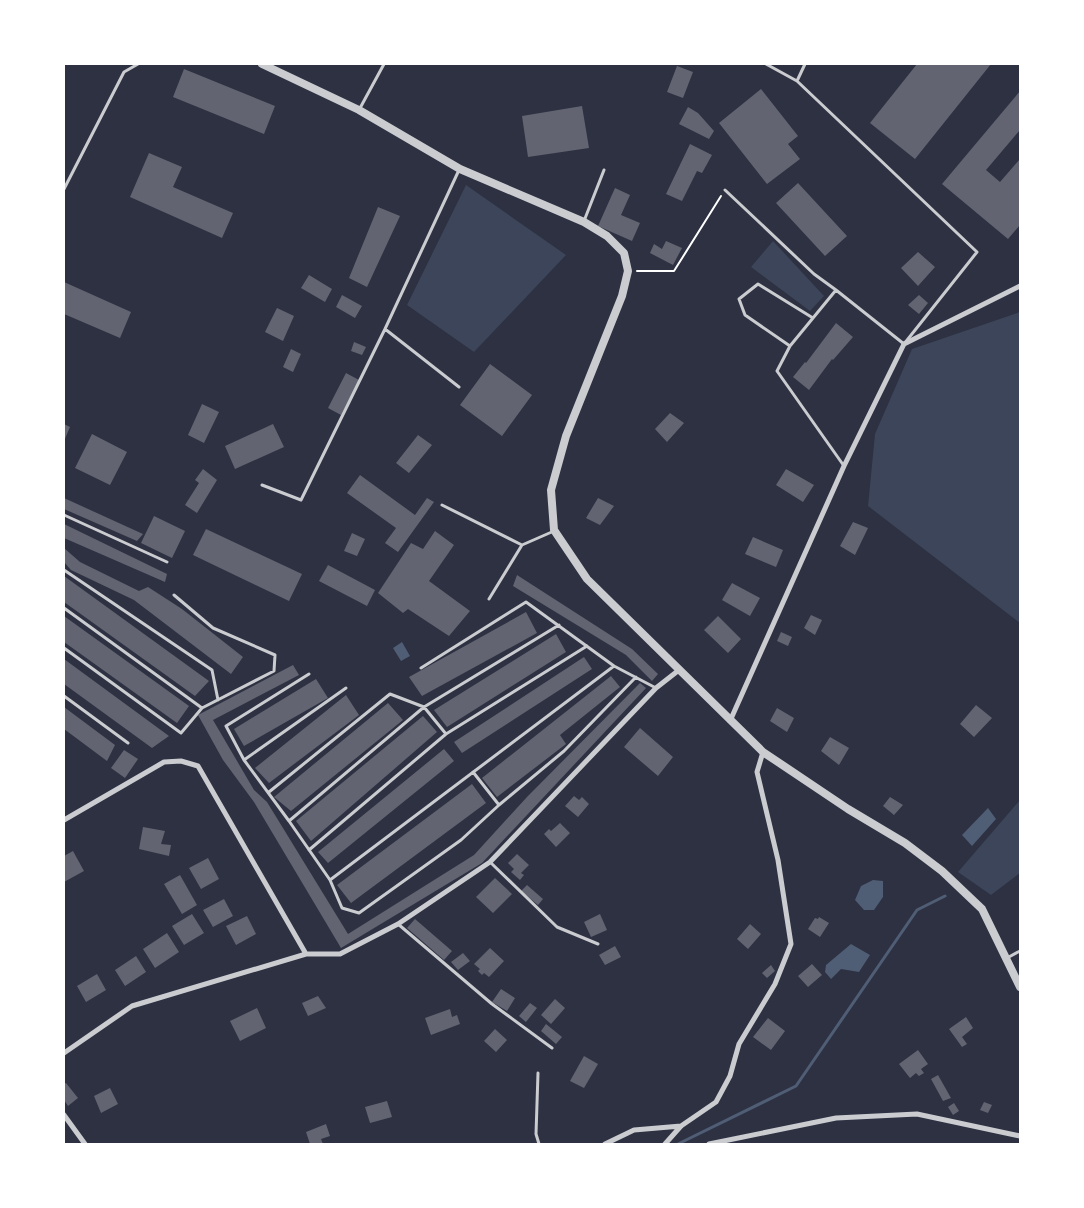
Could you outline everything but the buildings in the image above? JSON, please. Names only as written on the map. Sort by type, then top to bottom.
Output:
[{"type":"street","points":[[262,64],[359,110],[460,169],[584,222],[607,236],[624,253],[628,270],[622,296],[566,436],[551,490],[554,530],[587,579],[730,722],[763,752],[848,809],[905,843],[942,871],[982,909],[1020,987]]},
{"type":"street","points":[[730,722],[844,466],[904,344],[1020,286]]},
{"type":"street","points":[[64,1052],[132,1006],[306,954],[340,954],[398,924],[490,862],[656,688],[679,670]]},
{"type":"street","points":[[665,1144],[681,1126],[716,1102],[730,1076],[739,1044],[775,984],[791,944],[778,860],[757,772],[763,752]]},
{"type":"street","points":[[64,820],[164,762],[181,761],[198,766],[306,954]]},
{"type":"street","points":[[709,1144],[836,1118],[917,1114],[1020,1136]]},
{"type":"street","points":[[64,1115],[85,1144]]},
{"type":"street","points":[[605,1144],[634,1130],[681,1126]]},
{"type":"lane","points":[[64,188],[124,72],[138,64]]},
{"type":"lane","points":[[359,110],[384,64]]},
{"type":"lane","points":[[725,190],[814,274],[904,344],[977,252],[797,81],[766,64]]},
{"type":"lane","points":[[797,81],[804,64]]},
{"type":"lane","points":[[262,485],[301,500],[386,329],[460,169]]},
{"type":"lane","points":[[584,222],[604,170]]},
{"type":"lane","points":[[790,346],[744,315],[739,299],[758,284],[813,318]]},
{"type":"lane","points":[[836,290],[790,346],[777,371],[844,466]]},
{"type":"lane","points":[[386,329],[459,387]]},
{"type":"lane","points":[[442,505],[522,546]]},
{"type":"lane","points":[[64,515],[167,562]]},
{"type":"lane","points":[[489,599],[522,546],[554,530]]},
{"type":"lane","points":[[64,570],[212,670],[218,700]]},
{"type":"lane","points":[[64,648],[181,733],[202,708],[274,671],[275,656],[213,628],[174,595]]},
{"type":"lane","points":[[421,668],[526,602],[614,666],[656,688]]},
{"type":"lane","points":[[64,608],[202,708]]},
{"type":"lane","points":[[289,820],[424,707],[559,626]]},
{"type":"lane","points":[[309,850],[446,734],[587,646]]},
{"type":"lane","points":[[330,880],[614,666]]},
{"type":"lane","points":[[309,674],[226,726],[244,760],[269,792],[330,880],[342,908],[359,913],[461,840],[498,805],[564,752],[636,677]]},
{"type":"lane","points":[[244,760],[346,688]]},
{"type":"lane","points":[[269,792],[390,694],[424,707],[446,734]]},
{"type":"lane","points":[[64,696],[128,743]]},
{"type":"lane","points":[[473,772],[498,805]]},
{"type":"lane","points":[[490,862],[557,927],[598,944]]},
{"type":"lane","points":[[398,924],[492,1004],[552,1048]]},
{"type":"lane","points":[[1006,958],[1020,951]]},
{"type":"lane","points":[[538,1073],[536,1134],[539,1144]]},
{"type":"path","points":[[628,270],[674,271],[725,190]]},
{"type":"shaded area","points":[[466,185],[566,255],[474,352],[407,305]]},
{"type":"shaded area","points":[[773,241],[824,296],[810,311],[751,267]]},
{"type":"shaded area","points":[[1020,312],[1020,623],[868,506],[875,434],[912,349]]},
{"type":"shaded area","points":[[402,642],[410,656],[401,661],[393,648]]},
{"type":"shaded area","points":[[1020,800],[1020,873],[991,895],[958,872]]},
{"type":"shaded area","points":[[988,808],[996,819],[972,846],[962,835]]},
{"type":"shaded area","points":[[873,880],[883,881],[883,897],[874,910],[864,910],[855,900],[861,886]]},
{"type":"shaded area","points":[[851,944],[870,955],[859,972],[841,969],[831,979],[825,972],[826,965]]},
{"type":"waterway","points":[[678,1144],[796,1086],[917,910],[945,896]]}]
